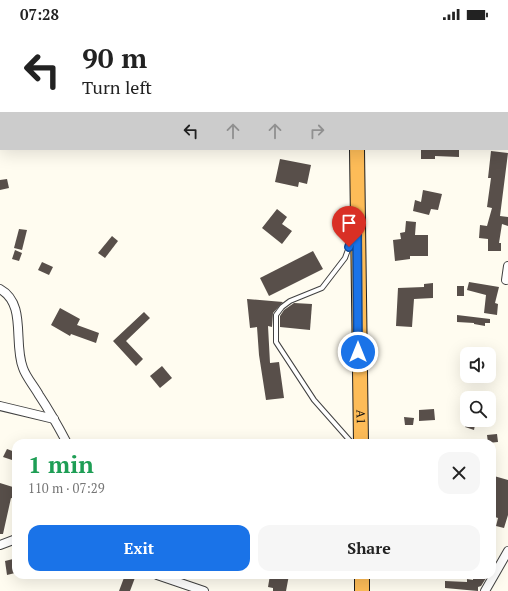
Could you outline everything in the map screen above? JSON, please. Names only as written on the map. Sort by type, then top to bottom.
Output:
[{"type":"highway","name":"A1","points":[[357,150],[358,352],[361,392],[361,439]]},
{"type":"highway","points":[[362,579],[362,591]]},
{"type":"street","points":[[506,280],[508,266]]},
{"type":"street","points":[[0,289],[12,297],[15,306],[17,317],[17,341],[23,368],[65,439]]},
{"type":"street","points":[[0,406],[54,419]]},
{"type":"street","points":[[0,546],[12,541]]},
{"type":"street","points":[[496,572],[508,551]]},
{"type":"street","points":[[169,579],[204,591]]},
{"type":"street","points":[[485,591],[492,579]]},
{"type":"lane","points":[[348,439],[314,400],[276,342],[276,315],[282,307],[290,301],[322,288],[345,258],[357,226]]},
{"type":"building","points":[[421,150],[459,150],[459,157],[435,156],[435,159],[421,159]]},
{"type":"building","points":[[491,151],[508,153],[500,216],[508,217],[508,226],[502,224],[499,243],[501,243],[501,251],[488,251],[488,239],[479,238],[480,225],[487,226],[492,208],[487,207],[491,178],[488,178]]},
{"type":"building","points":[[280,159],[311,165],[307,184],[299,182],[298,187],[275,182]]},
{"type":"building","points":[[7,179],[9,188],[0,190],[0,180]]},
{"type":"building","points":[[423,190],[442,194],[438,210],[431,209],[429,215],[413,211],[415,200],[421,202]]},
{"type":"building","points":[[277,209],[287,217],[282,224],[292,231],[282,244],[262,228]]},
{"type":"building","points":[[406,221],[416,222],[415,235],[428,235],[428,256],[410,256],[410,259],[395,261],[393,240],[401,239],[400,233],[405,232]]},
{"type":"building","points":[[19,229],[27,230],[22,250],[14,248]]},
{"type":"building","points":[[112,236],[118,241],[105,258],[98,253]]},
{"type":"building","points":[[15,250],[22,253],[19,261],[12,259]]},
{"type":"building","points":[[313,251],[323,269],[269,296],[260,278]]},
{"type":"building","points":[[42,262],[53,267],[49,275],[38,270]]},
{"type":"building","points":[[469,282],[499,287],[495,303],[498,304],[497,315],[484,313],[486,295],[467,290]]},
{"type":"building","points":[[433,283],[433,298],[414,299],[412,327],[396,326],[398,288],[424,287],[424,284]]},
{"type":"building","points":[[457,286],[464,286],[464,296],[457,296]]},
{"type":"building","points":[[247,299],[283,302],[273,313],[272,327],[268,326],[270,363],[279,362],[284,398],[266,400],[259,355],[257,327],[250,328]]},
{"type":"building","points":[[294,303],[312,304],[310,330],[280,327],[280,316],[284,310]]},
{"type":"building","points":[[60,308],[80,319],[77,325],[99,333],[96,343],[71,334],[70,336],[51,325]]},
{"type":"building","points":[[144,312],[150,318],[126,341],[143,359],[136,366],[113,341]]},
{"type":"building","points":[[457,315],[490,319],[490,323],[485,323],[485,326],[474,323],[457,322]]},
{"type":"building","points":[[162,366],[172,378],[160,388],[150,376]]},
{"type":"building","points":[[434,409],[435,420],[419,421],[419,410]]},
{"type":"building","points":[[404,417],[414,418],[413,425],[405,425]]},
{"type":"building","points":[[465,427],[475,427],[474,430]]},
{"type":"building","points":[[497,434],[498,442],[496,442],[496,439],[488,439],[487,435]]},
{"type":"building","points":[[7,449],[12,451],[12,460],[3,457]]},
{"type":"building","points":[[496,477],[508,480],[508,515],[504,528],[496,526],[498,518],[496,517]]},
{"type":"building","points":[[0,483],[12,487],[12,498],[3,534],[0,534]]},
{"type":"building","points":[[12,559],[12,574],[7,575],[5,561]]},
{"type":"building","points":[[124,579],[134,579],[130,591],[119,591]]},
{"type":"building","points":[[269,579],[288,579],[286,591],[273,591],[273,588],[268,587]]},
{"type":"building","points":[[467,579],[485,579],[481,586],[478,587],[478,591],[445,588],[445,581],[467,582]]},
{"type":"route","points":[[349,247],[357,226],[358,352]]}]
